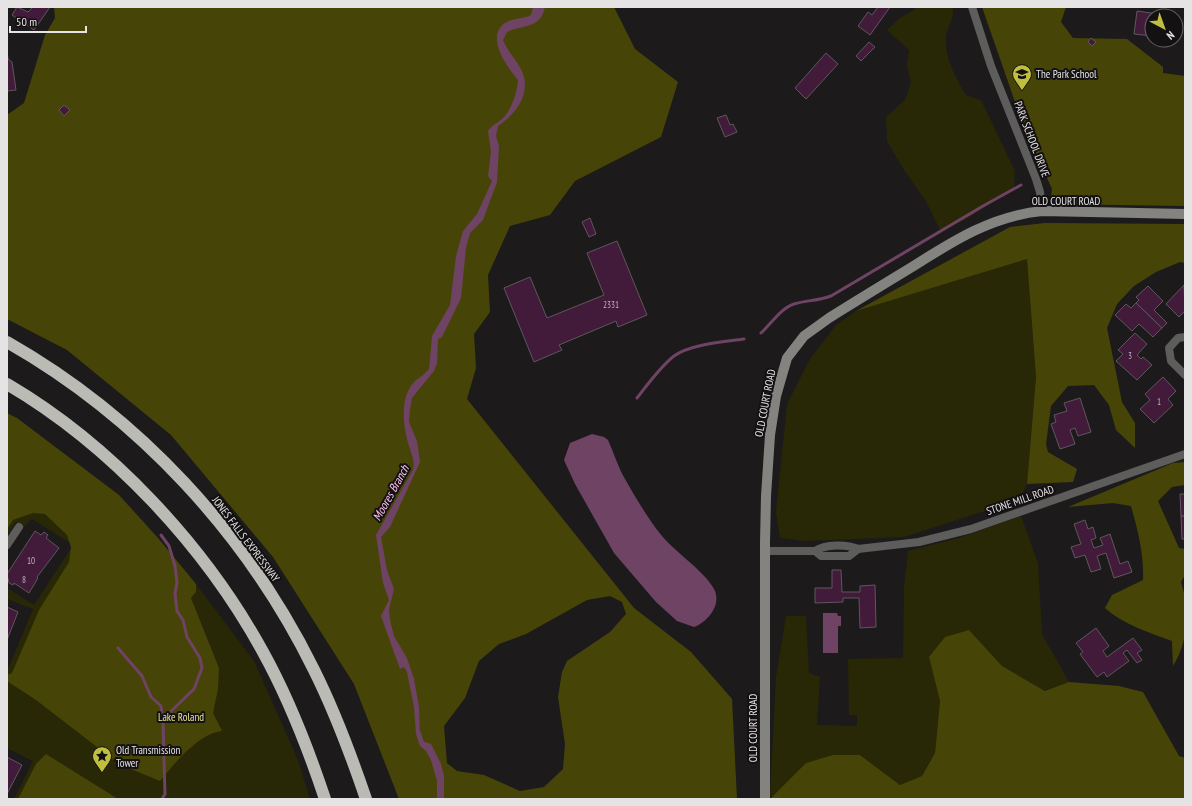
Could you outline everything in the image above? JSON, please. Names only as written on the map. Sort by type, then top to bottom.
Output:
[{"type":"highway","name":"JONES FALLS EXPRESSWAY","points":[[7,342],[38,360],[80,390],[130,429],[167,464],[225,529],[275,601],[311,663],[335,716],[366,799]]},
{"type":"highway","points":[[7,384],[63,421],[105,456],[172,522],[198,554],[221,585],[263,651],[298,725],[325,799]]},
{"type":"main road","name":"OLD COURT ROAD","points":[[765,799],[765,551],[767,472],[776,396],[787,358],[798,342],[814,328],[829,318],[958,239],[998,220],[1026,213],[1042,211],[1185,214]]},
{"type":"street","name":"PARK SCHOOL DRIVE","points":[[972,7],[991,66],[1036,179],[1040,192],[1042,211]]},
{"type":"street","points":[[1185,338],[1178,338],[1169,348],[1171,361],[1185,375]]},
{"type":"street","name":"STONE MILL ROAD","points":[[765,551],[815,552],[821,547],[852,546],[858,549],[919,542],[971,528],[1185,454]]},
{"type":"street","points":[[7,545],[19,527]]},
{"type":"green space","points":[[54,7],[614,7],[635,49],[678,82],[661,137],[575,181],[550,215],[510,226],[488,275],[490,312],[474,334],[476,368],[467,399],[634,608],[691,652],[732,699],[737,799],[399,799],[354,684],[273,557],[171,435],[67,350],[7,319],[7,115],[24,103],[45,35],[55,18]],"holes":[[[610,596],[622,602],[626,614],[610,632],[567,661],[562,672],[558,697],[565,744],[563,769],[544,787],[520,791],[484,775],[457,771],[447,763],[444,726],[465,698],[479,661],[499,644],[526,634],[587,600]]]},
{"type":"green space","points":[[916,7],[952,7],[953,14],[946,37],[949,60],[966,95],[981,100],[1015,171],[1014,188],[965,220],[940,230],[926,201],[904,170],[887,141],[886,117],[905,100],[911,83],[907,65],[909,50],[887,30],[901,17],[914,10]]},
{"type":"green space","points":[[982,7],[1066,7],[1061,22],[1073,38],[1127,39],[1163,67],[1163,73],[1185,76],[1185,206],[1050,204],[1052,189],[1022,122]]},
{"type":"green space","points":[[1045,223],[1185,224],[1185,263],[1180,262],[1156,272],[1134,286],[1117,304],[1107,328],[1122,402],[1135,423],[1135,448],[1116,430],[1109,405],[1094,385],[1068,386],[1051,406],[1046,444],[1048,452],[1077,469],[1073,482],[1027,484],[1036,377],[1027,259],[856,311],[1010,227]]},
{"type":"green space","points":[[1027,258],[1036,377],[1027,484],[1019,500],[904,537],[805,541],[780,538],[776,512],[787,404],[810,359],[836,325],[856,311]]},
{"type":"green space","name":"Lake Roland","points":[[7,413],[17,418],[119,495],[158,538],[196,584],[196,592],[191,598],[219,668],[218,689],[213,713],[222,731],[213,733],[196,743],[180,758],[160,781],[119,764],[36,700],[7,681],[7,675],[12,673],[39,610],[69,562],[71,547],[67,535],[45,514],[33,513],[13,520],[7,529]]},
{"type":"green space","name":"Lake Roland","points":[[7,449],[219,668],[191,598],[196,592],[196,584],[254,661],[298,760],[310,799],[14,799],[33,761],[7,748],[7,671],[33,609],[7,599],[7,588],[34,605],[73,545],[32,519],[24,527],[16,522],[7,535]]},
{"type":"green space","points":[[1185,462],[1185,485],[1172,487],[1158,501],[1179,548],[1185,549],[1185,575],[1181,582],[1186,604],[1186,628],[1179,655],[1173,666],[1172,641],[1128,624],[1105,608],[1112,595],[1143,580],[1141,552],[1131,506],[1113,503],[1068,507],[1173,463]]},
{"type":"green space","points":[[1021,516],[1038,563],[1042,634],[1069,682],[1045,691],[1002,666],[969,630],[929,657],[940,701],[935,753],[922,776],[900,785],[860,755],[770,797],[776,677],[786,616],[806,616],[809,673],[820,677],[817,725],[857,726],[857,715],[849,715],[848,659],[903,658],[904,587],[908,551],[959,538]]},
{"type":"green space","points":[[969,630],[1002,666],[1045,691],[1069,682],[1119,686],[1143,692],[1179,756],[1185,758],[1185,799],[770,799],[806,763],[833,755],[860,755],[900,785],[922,776],[935,753],[940,701],[929,657],[945,637]]},
{"type":"green space","points":[[46,754],[118,799],[18,799],[36,764]]},
{"type":"shaded area","points":[[533,7],[545,7],[543,14],[539,19],[535,23],[507,32],[503,40],[522,72],[525,85],[524,92],[522,99],[514,112],[498,126],[496,136],[499,146],[497,182],[483,220],[470,233],[466,248],[461,298],[442,337],[438,339],[437,363],[434,371],[412,398],[409,422],[417,441],[420,462],[390,527],[381,537],[387,570],[394,589],[389,609],[390,620],[394,636],[407,658],[414,679],[419,707],[420,737],[422,741],[431,744],[441,764],[444,776],[444,799],[437,799],[437,781],[431,760],[426,751],[420,746],[416,734],[414,707],[407,672],[404,667],[400,669],[381,616],[389,600],[383,583],[376,535],[414,467],[404,421],[404,403],[406,395],[415,381],[429,369],[432,336],[450,305],[456,256],[463,231],[477,214],[492,181],[488,176],[491,152],[488,131],[501,120],[514,100],[518,80],[504,60],[497,44],[499,29],[511,20],[531,15]]},
{"type":"shaded area","points":[[592,434],[604,437],[608,440],[618,465],[652,523],[662,536],[705,577],[715,591],[716,602],[712,613],[699,625],[694,627],[677,621],[656,602],[614,553],[575,484],[564,460],[570,443]]},
{"type":"shaded area","points":[[823,613],[837,613],[838,616],[841,616],[841,626],[838,626],[838,653],[823,653]]},
{"type":"building","points":[[17,7],[28,12],[33,7],[50,7],[34,30],[12,15]]},
{"type":"building","points":[[878,7],[890,7],[870,35],[858,26],[868,12],[872,15]]},
{"type":"building","points":[[1137,11],[1144,12],[1144,35],[1134,34]]},
{"type":"building","points":[[1091,38],[1096,42],[1092,46],[1088,42]]},
{"type":"building","points":[[869,42],[875,47],[861,61],[856,56]]},
{"type":"building","points":[[7,50],[8,59],[12,62],[16,90],[7,91]]},
{"type":"building","points":[[826,53],[838,64],[806,99],[795,88]]},
{"type":"building","points":[[64,105],[70,110],[64,116],[59,110]]},
{"type":"building","points":[[726,115],[730,125],[733,124],[737,132],[725,137],[717,118]]},
{"type":"building","points":[[590,218],[596,234],[589,237],[582,222]]},
{"type":"building","points":[[617,241],[647,315],[618,327],[616,321],[559,345],[562,350],[534,362],[504,288],[530,277],[547,318],[604,295],[587,253]]},
{"type":"building","points":[[1184,285],[1185,311],[1179,317],[1166,304]]},
{"type":"building","points":[[1148,286],[1163,301],[1154,310],[1167,323],[1162,328],[1136,303],[1139,300],[1136,297]]},
{"type":"building","points":[[1136,303],[1162,328],[1153,337],[1139,324],[1132,331],[1115,315],[1126,304],[1131,308]]},
{"type":"building","points":[[1135,333],[1147,344],[1137,355],[1141,359],[1143,357],[1152,365],[1137,380],[1116,361],[1123,354],[1118,350]]},
{"type":"building","points":[[1163,377],[1176,391],[1168,399],[1173,405],[1154,423],[1140,409],[1150,400],[1145,394]]},
{"type":"building","points":[[1080,398],[1091,432],[1078,436],[1075,428],[1070,430],[1075,444],[1060,449],[1051,424],[1056,422],[1054,415],[1067,411],[1064,403]]},
{"type":"building","points":[[1180,494],[1185,494],[1185,516],[1181,516]]},
{"type":"building","points":[[1181,516],[1185,516],[1185,539],[1182,539]]},
{"type":"building","points":[[1085,520],[1088,529],[1093,527],[1096,538],[1091,540],[1094,548],[1103,545],[1100,538],[1110,534],[1120,564],[1128,561],[1132,572],[1114,578],[1106,553],[1097,556],[1101,569],[1091,572],[1085,555],[1075,558],[1071,547],[1081,544],[1074,524]]},
{"type":"building","points":[[35,531],[41,535],[44,532],[48,535],[46,538],[59,548],[37,577],[38,578],[29,593],[14,583],[13,585],[9,583],[7,574]]},
{"type":"building","points":[[832,570],[841,570],[842,592],[860,592],[860,586],[875,585],[876,627],[860,628],[859,598],[843,598],[843,602],[815,603],[815,588],[832,588]]},
{"type":"building","points":[[7,607],[18,612],[7,640]]},
{"type":"building","points":[[1096,628],[1109,646],[1103,651],[1107,657],[1133,638],[1142,650],[1137,653],[1142,660],[1137,663],[1127,650],[1123,653],[1129,661],[1107,677],[1104,672],[1097,677],[1080,654],[1083,652],[1076,643]]},
{"type":"building","points":[[7,757],[22,765],[7,794]]},
{"type":"waterway","points":[[761,333],[780,313],[789,306],[831,296],[1021,185]]},
{"type":"waterway","points":[[637,398],[664,365],[681,352],[698,346],[744,339]]},
{"type":"waterway","points":[[161,535],[169,546],[175,566],[177,582],[175,594],[177,611],[183,620],[187,637],[200,658],[202,668],[194,689],[163,719]]},
{"type":"waterway","points":[[118,648],[142,676],[151,697],[161,706],[163,723],[165,794],[162,799]]},
{"type":"waterway","name":"Moores Branch","points":[[419,732],[423,744]]},
{"type":"place","name":"The Park School","points":[[1022,91]]},
{"type":"place","name":"Old Transmission Tower","points":[[102,773]]}]
